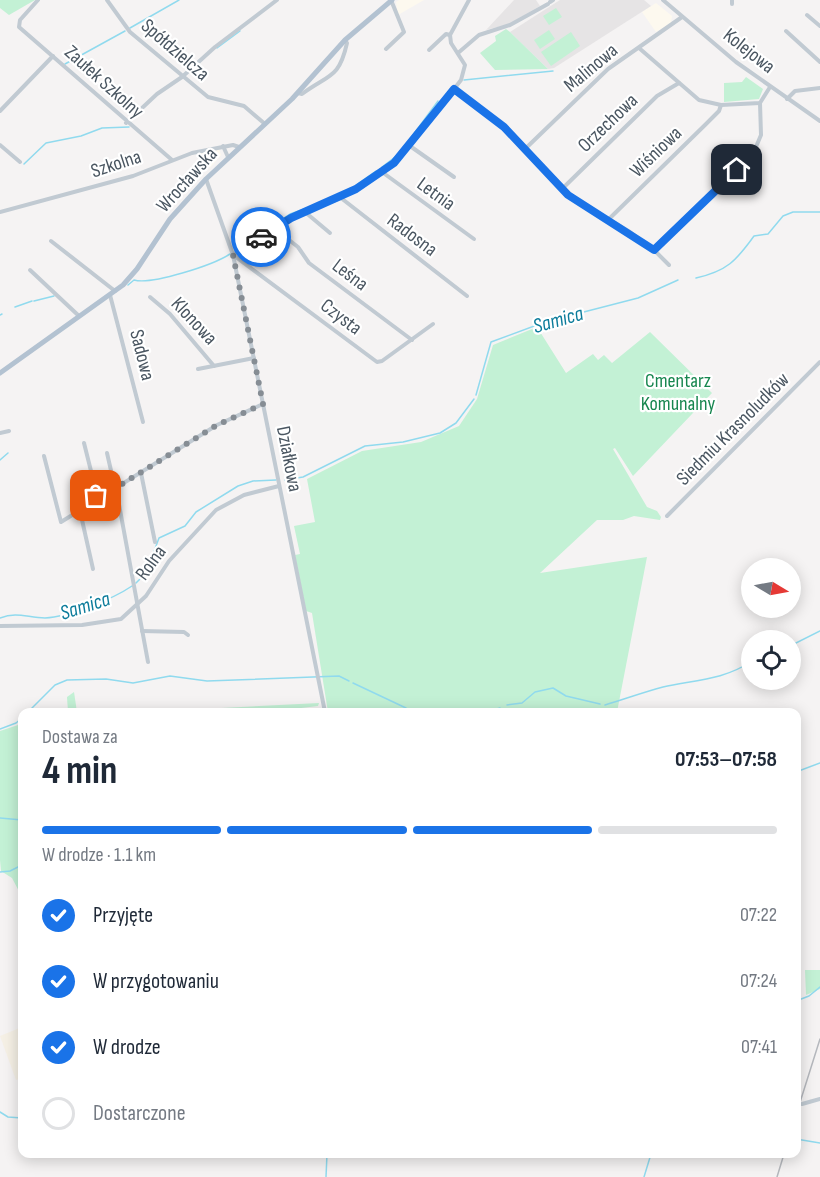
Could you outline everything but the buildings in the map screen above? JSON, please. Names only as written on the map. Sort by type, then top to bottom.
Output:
[{"type":"main road","name":"Wrocławska","points":[[0,373],[113,293],[137,269],[166,224],[206,179],[298,93],[345,40],[391,0]]},
{"type":"street","name":"Zaułek Szkolny","points":[[38,0],[18,25],[126,123],[172,160]]},
{"type":"street","name":"Spółdzielcza","points":[[107,0],[130,32],[208,98],[241,104],[265,124]]},
{"type":"street","points":[[126,123],[157,94],[182,77],[215,47],[277,0]]},
{"type":"street","points":[[386,49],[404,32],[391,0]]},
{"type":"street","points":[[450,35],[469,0]]},
{"type":"street","name":"Kolejowa","points":[[663,0],[770,87],[820,121]]},
{"type":"street","points":[[458,54],[479,35],[510,25],[551,2]]},
{"type":"street","points":[[807,15],[820,26]]},
{"type":"street","name":"Malinowa","points":[[525,149],[608,69],[682,17]]},
{"type":"street","points":[[786,32],[820,62]]},
{"type":"street","points":[[429,50],[446,34],[450,35]]},
{"type":"street","points":[[233,255],[305,212],[341,198],[382,172],[410,146],[454,89],[465,69],[450,35]]},
{"type":"street","points":[[298,93],[302,94],[335,74],[344,58],[348,43],[345,40]]},
{"type":"street","points":[[639,48],[699,100],[721,105],[760,104]]},
{"type":"street","points":[[0,111],[53,56]]},
{"type":"street","name":"Orzechowa","points":[[562,189],[657,96],[678,84]]},
{"type":"street","points":[[654,250],[753,154],[761,135],[760,104],[770,87]]},
{"type":"street","points":[[788,99],[795,91],[820,88]]},
{"type":"street","points":[[454,89],[504,127],[562,189],[654,250],[669,265]]},
{"type":"street","name":"Wiśniowa","points":[[609,219],[719,111],[721,105]]},
{"type":"street","points":[[0,145],[20,162]]},
{"type":"street","points":[[223,146],[228,157]]},
{"type":"street","name":"Szkolna","points":[[0,212],[133,176],[172,160],[223,146],[240,147]]},
{"type":"street","points":[[410,146],[454,177]]},
{"type":"street","name":"Letnia","points":[[382,172],[474,239]]},
{"type":"street","name":"Działkowa","points":[[206,179],[233,255],[324,708]]},
{"type":"street","name":"Radosna","points":[[341,198],[466,296]]},
{"type":"street","points":[[305,212],[330,233]]},
{"type":"street","name":"Leśna","points":[[274,229],[298,247],[309,263],[412,340]]},
{"type":"street","points":[[51,241],[113,293]]},
{"type":"street","name":"Czysta","points":[[233,255],[377,362],[382,362],[433,324]]},
{"type":"street","points":[[30,270],[80,317]]},
{"type":"street","name":"Sadowa","points":[[113,293],[143,422]]},
{"type":"street","name":"Klonowa","points":[[150,297],[170,314],[214,366]]},
{"type":"street","points":[[198,369],[254,358]]},
{"type":"street","name":"Siedmiu Krasnoludków","points":[[666,516],[820,362]]},
{"type":"street","points":[[44,456],[61,522],[217,425],[263,404]]},
{"type":"street","points":[[0,434],[9,430]]},
{"type":"street","points":[[84,443],[98,499]]},
{"type":"street","points":[[107,453],[148,662]]},
{"type":"street","points":[[141,473],[155,542]]},
{"type":"street","name":"Rolna","points":[[0,626],[90,624],[121,619],[137,605],[168,561],[216,510],[244,495],[279,486]]},
{"type":"street","points":[[80,511],[93,569]]},
{"type":"street","points":[[141,632],[184,632],[188,636]]},
{"type":"street","points":[[802,1104],[820,1099]]},
{"type":"shaded area","points":[[424,0],[398,15],[396,2]]},
{"type":"shaded area","points":[[514,0],[536,0],[540,6],[509,24],[486,30]]},
{"type":"shaded area","points":[[560,0],[644,0],[651,6],[554,68],[548,69],[510,32]]},
{"type":"shaded area","points":[[656,3],[672,16],[671,23],[656,32],[642,12]]},
{"type":"shaded area","points":[[219,149],[221,155],[210,168],[198,153]]},
{"type":"green space","points":[[0,0],[35,0],[9,15],[0,8]]},
{"type":"green space","points":[[556,8],[562,17],[549,25],[543,16]]},
{"type":"green space","points":[[506,29],[548,69],[495,70],[480,53],[496,41],[495,36]]},
{"type":"green space","points":[[549,30],[555,39],[540,49],[534,40]]},
{"type":"green space","points":[[571,32],[580,46],[551,66],[541,52]]},
{"type":"green space","points":[[746,77],[763,89],[759,99],[724,102],[724,83],[742,82]]},
{"type":"green space","name":"Cmentarz Komunalny","points":[[537,327],[566,373],[593,354],[598,360],[604,355],[612,363],[650,332],[712,393],[633,476],[615,448],[613,449],[647,507],[657,511],[661,517],[660,520],[634,516],[623,520],[597,520],[540,573],[647,557],[618,708],[327,708],[312,613],[306,611],[295,555],[300,554],[294,526],[315,522],[307,479],[362,451],[421,442],[459,426],[477,399],[493,345]]},
{"type":"green space","points":[[74,692],[76,708],[68,708],[67,697]]},
{"type":"green space","points":[[319,703],[318,706],[301,708],[221,708]]},
{"type":"green space","points":[[18,725],[18,889],[12,878],[1,871],[0,731]]},
{"type":"green space","points":[[805,970],[820,970],[820,989],[806,995]]},
{"type":"sand","points":[[18,1029],[18,1079],[16,1080],[0,1036]]},
{"type":"waterway","points":[[130,28],[179,0]]},
{"type":"waterway","points":[[65,64],[125,31]]},
{"type":"waterway","points":[[217,48],[240,31]]},
{"type":"waterway","points":[[464,80],[553,71]]},
{"type":"waterway","points":[[382,167],[399,154],[438,101]]},
{"type":"waterway","points":[[24,164],[46,143],[81,136],[102,128],[129,127]]},
{"type":"waterway","points":[[356,185],[376,171]]},
{"type":"waterway","points":[[236,250],[290,214],[330,200],[351,188]]},
{"type":"waterway","name":"Samica","points":[[696,278],[716,272],[730,264],[754,236],[768,234],[783,216],[793,212],[820,212]]},
{"type":"waterway","points":[[128,285],[134,280],[154,280],[182,273],[230,254]]},
{"type":"waterway","name":"Samica","points":[[476,395],[491,342],[545,322],[638,298],[678,280]]},
{"type":"waterway","points":[[34,301],[54,296]]},
{"type":"waterway","points":[[15,307],[32,301]]},
{"type":"waterway","name":"Samica","points":[[285,480],[303,477],[365,446],[403,442],[440,433],[456,423],[474,399]]},
{"type":"waterway","points":[[0,460],[8,453]]},
{"type":"waterway","name":"Samica","points":[[136,583],[146,573],[159,538],[185,526],[196,512],[238,486],[253,481],[276,480]]},
{"type":"waterway","name":"Samica","points":[[0,618],[17,615],[55,617],[102,602],[132,586]]},
{"type":"waterway","points":[[801,640],[820,631]]},
{"type":"waterway","points":[[605,705],[663,687],[720,676],[741,667]]},
{"type":"waterway","points":[[32,708],[55,685],[67,680],[106,679],[133,683],[170,676],[207,681],[339,676],[349,681]]},
{"type":"waterway","points":[[353,683],[406,708]]},
{"type":"waterway","points":[[507,705],[522,703],[535,692],[553,688],[566,696],[600,704]]},
{"type":"waterway","points":[[0,729],[18,721]]},
{"type":"waterway","points":[[801,770],[820,763]]},
{"type":"waterway","points":[[0,818],[18,820]]},
{"type":"waterway","points":[[0,872],[18,867]]},
{"type":"waterway","points":[[801,999],[820,987]]},
{"type":"waterway","points":[[0,1112],[8,1117],[18,1118]]},
{"type":"waterway","points":[[801,1140],[820,1143]]},
{"type":"waterway","points":[[326,1177],[327,1158]]},
{"type":"waterway","points":[[644,1177],[650,1158]]},
{"type":"railway","points":[[801,1099],[820,1039]]},
{"type":"railway","points":[[777,1177],[783,1158]]},
{"type":"way so far","points":[[96,496],[98,499],[217,425],[263,404],[233,255],[261,237]]},
{"type":"route","points":[[261,237],[291,218],[341,198],[394,163],[454,89],[504,127],[568,195],[630,232],[654,250],[737,170]]}]
